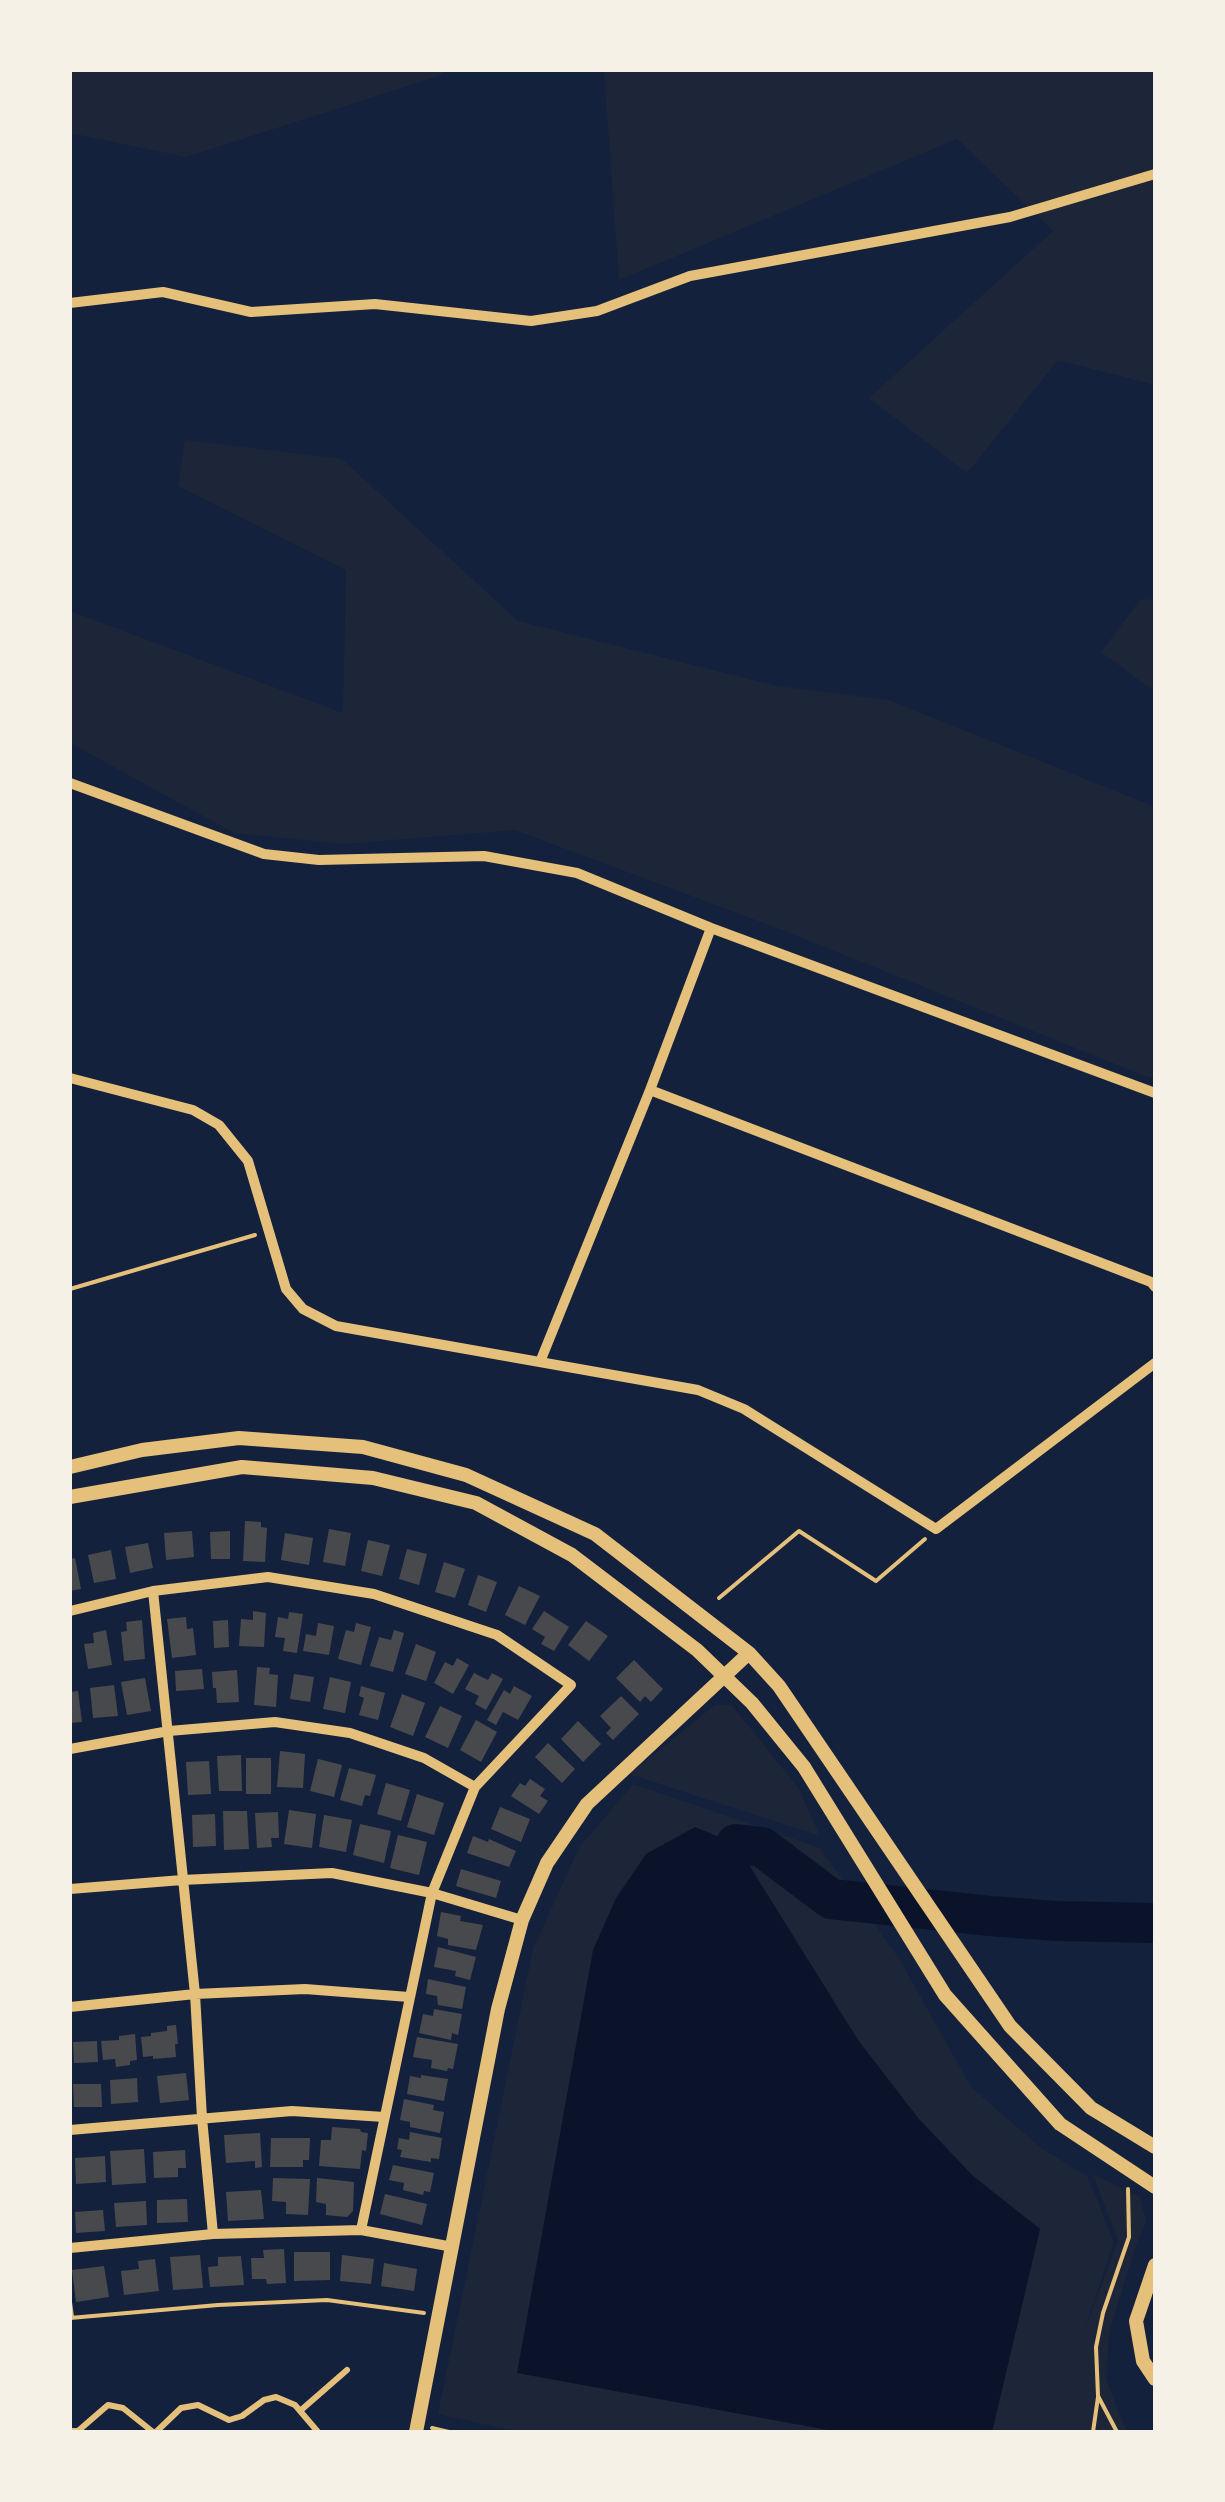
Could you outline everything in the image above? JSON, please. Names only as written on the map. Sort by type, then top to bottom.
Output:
[{"type":"street","points":[[70,303],[163,292],[251,312],[375,304],[531,321],[597,311],[690,276],[1010,217],[1155,174]]},
{"type":"street","points":[[70,783],[264,854],[319,860],[484,856],[578,874],[711,928],[1155,1093]]},
{"type":"street","points":[[540,1362],[711,928]]},
{"type":"street","points":[[70,1078],[193,1110],[219,1125],[248,1161],[286,1289],[304,1309],[336,1326],[698,1390],[744,1409],[936,1529],[1155,1363]]},
{"type":"street","points":[[650,1090],[1150,1282],[1155,1288]]},
{"type":"street","points":[[70,1467],[142,1450],[240,1438],[363,1447],[466,1475],[596,1534],[749,1652],[779,1686],[1010,2026],[1091,2108],[1155,2147]]},
{"type":"street","points":[[70,1497],[242,1467],[373,1478],[476,1503],[572,1555],[697,1650],[752,1704],[804,1767],[945,1995],[1060,2124],[1155,2187]]},
{"type":"street","points":[[70,1611],[154,1592],[268,1578],[374,1594],[497,1636],[572,1685],[475,1787],[432,1892],[362,2230]]},
{"type":"street","points":[[154,1592],[195,1994],[214,2234]]},
{"type":"street","points":[[416,2432],[498,2009],[522,1920],[546,1863],[587,1804],[749,1652]]},
{"type":"street","points":[[70,1748],[169,1730],[275,1722],[350,1733],[424,1758],[475,1787]]},
{"type":"street","points":[[70,1889],[332,1873],[432,1892],[522,1920]]},
{"type":"street","points":[[70,2007],[195,1994],[304,1990],[409,1997]]},
{"type":"street","points":[[70,2130],[292,2111],[384,2117]]},
{"type":"street","points":[[70,2248],[214,2234],[362,2230],[454,2247]]},
{"type":"street","points":[[1155,2265],[1136,2321],[1143,2362],[1155,2379]]},
{"type":"lane","points":[[300,2411],[347,2370]]},
{"type":"lane","points":[[70,2431],[78,2431],[108,2405],[122,2408],[155,2432],[181,2408],[198,2405],[229,2420],[276,2397],[295,2406],[318,2432]]},
{"type":"path","points":[[70,1288],[270,1231]]},
{"type":"path","points":[[720,1598],[799,1531],[876,1581],[936,1529]]},
{"type":"path","points":[[1094,2432],[1098,2396],[1096,2347],[1129,2237],[1128,2170]]},
{"type":"path","points":[[70,2302],[71,2318],[218,2304],[327,2300],[439,2315]]},
{"type":"path","points":[[1098,2396],[1117,2432]]},
{"type":"shaded area","points":[[70,70],[445,70],[442,75],[186,157],[70,133]]},
{"type":"shaded area","points":[[604,70],[1155,70],[1155,385],[1058,360],[967,473],[869,398],[1053,231],[957,139],[619,280]]},
{"type":"shaded area","points":[[185,440],[342,459],[518,621],[777,686],[889,700],[1155,807],[1155,1074],[1150,1078],[777,928],[515,830],[344,844],[234,833],[70,743],[70,611],[343,713],[346,570],[178,486]]},
{"type":"shaded area","points":[[1155,599],[1155,692],[1101,652],[1140,600]]},
{"type":"shaded area","points":[[715,1705],[732,1705],[799,1789],[820,1836],[629,1774]]},
{"type":"shaded area","points":[[633,1784],[820,1848],[900,1960],[971,2087],[1040,2147],[1088,2177],[1114,2243],[1083,2334],[1118,2241],[1093,2174],[1140,2197],[1146,2222],[1109,2333],[1106,2379],[1129,2432],[992,2432],[1040,2229],[972,2175],[918,2118],[858,2040],[517,2372],[839,2432],[521,2432],[438,2414],[533,1949],[579,1848]]},
{"type":"shaded area","points":[[695,1827],[736,1844],[858,2040],[918,2118],[973,2176],[1040,2229],[992,2432],[839,2432],[517,2373],[593,1950],[616,1898],[646,1854]]},
{"type":"building","points":[[245,1521],[261,1522],[261,1527],[267,1528],[265,1562],[243,1561]]},
{"type":"building","points":[[329,1529],[351,1533],[345,1566],[323,1562]]},
{"type":"building","points":[[192,1531],[194,1557],[166,1560],[164,1533]]},
{"type":"building","points":[[230,1531],[230,1559],[211,1559],[210,1532]]},
{"type":"building","points":[[285,1533],[313,1538],[309,1565],[281,1560]]},
{"type":"building","points":[[368,1540],[390,1545],[382,1576],[361,1571]]},
{"type":"building","points":[[148,1543],[153,1568],[130,1573],[125,1547]]},
{"type":"building","points":[[407,1549],[427,1554],[419,1585],[399,1579]]},
{"type":"building","points":[[111,1550],[116,1579],[94,1583],[88,1555]]},
{"type":"building","points":[[75,1558],[81,1589],[70,1591],[70,1559]]},
{"type":"building","points":[[444,1562],[465,1569],[455,1598],[435,1592]]},
{"type":"building","points":[[478,1575],[497,1582],[486,1612],[468,1605]]},
{"type":"building","points":[[519,1586],[540,1596],[525,1625],[505,1615]]},
{"type":"building","points":[[253,1611],[266,1613],[264,1647],[239,1646],[241,1619],[253,1620]]},
{"type":"building","points":[[544,1611],[569,1627],[554,1651],[541,1644],[545,1637],[532,1629]]},
{"type":"building","points":[[289,1612],[303,1614],[297,1653],[283,1651],[285,1638],[275,1637],[278,1617],[288,1619]]},
{"type":"building","points":[[186,1617],[187,1629],[193,1628],[196,1655],[172,1658],[167,1619]]},
{"type":"building","points":[[142,1620],[145,1659],[124,1661],[121,1632],[127,1631],[126,1622]]},
{"type":"building","points":[[228,1620],[229,1647],[214,1648],[213,1621]]},
{"type":"building","points":[[586,1621],[608,1636],[589,1661],[568,1645]]},
{"type":"building","points":[[318,1623],[334,1626],[329,1655],[303,1651],[306,1634],[316,1636]]},
{"type":"building","points":[[356,1623],[371,1627],[361,1665],[338,1659],[346,1630],[354,1632]]},
{"type":"building","points":[[106,1630],[112,1665],[88,1669],[84,1644],[94,1643],[93,1633]]},
{"type":"building","points":[[394,1630],[404,1633],[393,1672],[370,1666],[379,1637],[391,1640]]},
{"type":"building","points":[[416,1644],[436,1652],[426,1681],[405,1674]]},
{"type":"building","points":[[457,1658],[469,1665],[453,1694],[434,1683],[445,1662],[453,1666]]},
{"type":"building","points":[[634,1660],[663,1689],[651,1702],[645,1696],[640,1702],[616,1678]]},
{"type":"building","points":[[257,1667],[270,1668],[269,1674],[278,1675],[276,1707],[254,1705]]},
{"type":"building","points":[[202,1669],[204,1689],[176,1691],[175,1671]]},
{"type":"building","points":[[237,1670],[239,1702],[217,1703],[212,1672]]},
{"type":"building","points":[[474,1673],[488,1680],[492,1673],[503,1679],[486,1710],[475,1704],[479,1696],[465,1689]]},
{"type":"building","points":[[294,1674],[314,1677],[310,1702],[290,1699]]},
{"type":"building","points":[[330,1677],[351,1682],[345,1713],[323,1709]]},
{"type":"building","points":[[145,1678],[151,1711],[127,1715],[121,1682]]},
{"type":"building","points":[[114,1685],[118,1716],[93,1718],[90,1688]]},
{"type":"building","points":[[361,1686],[385,1693],[378,1720],[359,1715],[364,1698],[359,1696]]},
{"type":"building","points":[[514,1686],[532,1696],[518,1720],[503,1712],[496,1725],[487,1720],[504,1690],[510,1694]]},
{"type":"building","points":[[78,1691],[82,1722],[70,1723],[70,1692]]},
{"type":"building","points":[[402,1694],[425,1703],[413,1736],[390,1727]]},
{"type":"building","points":[[621,1696],[639,1714],[613,1740],[606,1733],[611,1728],[600,1716]]},
{"type":"building","points":[[440,1706],[462,1716],[448,1748],[425,1737]]},
{"type":"building","points":[[476,1720],[497,1732],[481,1762],[460,1750]]},
{"type":"building","points":[[578,1721],[601,1744],[583,1762],[561,1739]]},
{"type":"building","points":[[548,1743],[575,1769],[562,1783],[535,1757]]},
{"type":"building","points":[[280,1751],[305,1754],[303,1788],[277,1787]]},
{"type":"building","points":[[241,1755],[242,1791],[219,1791],[217,1756]]},
{"type":"building","points":[[246,1758],[271,1758],[271,1794],[246,1794]]},
{"type":"building","points":[[318,1759],[342,1765],[334,1797],[310,1791]]},
{"type":"building","points":[[209,1761],[211,1794],[188,1795],[186,1762]]},
{"type":"building","points":[[349,1768],[376,1775],[370,1796],[365,1795],[362,1806],[340,1800]]},
{"type":"building","points":[[530,1779],[545,1789],[540,1796],[548,1801],[539,1814],[511,1796],[520,1783],[525,1786]]},
{"type":"building","points":[[386,1783],[410,1790],[401,1821],[377,1814]]},
{"type":"building","points":[[417,1794],[444,1803],[434,1835],[407,1827]]},
{"type":"building","points":[[500,1807],[530,1819],[521,1842],[491,1829]]},
{"type":"building","points":[[289,1810],[316,1814],[312,1848],[284,1844]]},
{"type":"building","points":[[223,1811],[247,1811],[249,1849],[224,1850]]},
{"type":"building","points":[[278,1812],[279,1838],[271,1838],[272,1847],[257,1848],[255,1813]]},
{"type":"building","points":[[215,1814],[216,1846],[193,1847],[192,1815]]},
{"type":"building","points":[[324,1815],[352,1820],[346,1852],[319,1847]]},
{"type":"building","points":[[360,1824],[391,1831],[384,1863],[353,1855]]},
{"type":"building","points":[[398,1835],[427,1842],[419,1875],[390,1868]]},
{"type":"building","points":[[473,1836],[516,1851],[509,1867],[467,1853]]},
{"type":"building","points":[[461,1869],[501,1881],[496,1898],[456,1886]]},
{"type":"building","points":[[441,1912],[483,1925],[476,1950],[448,1945],[448,1939],[437,1936]]},
{"type":"building","points":[[438,1947],[476,1957],[470,1980],[455,1976],[456,1971],[434,1967]]},
{"type":"building","points":[[428,1979],[466,1987],[462,2009],[438,2005],[437,1996],[426,1994]]},
{"type":"building","points":[[434,2009],[462,2014],[458,2035],[452,2033],[451,2040],[419,2033],[423,2014],[433,2016]]},
{"type":"building","points":[[176,2025],[176,2057],[143,2057],[141,2037]]},
{"type":"building","points":[[135,2034],[137,2060],[116,2067],[115,2059],[103,2060],[101,2041]]},
{"type":"building","points":[[417,2037],[458,2044],[453,2069],[431,2068],[432,2060],[413,2057]]},
{"type":"building","points":[[97,2041],[98,2062],[74,2063],[73,2042]]},
{"type":"building","points":[[186,2073],[189,2100],[160,2103],[157,2076]]},
{"type":"building","points":[[410,2076],[448,2079],[444,2101],[407,2094]]},
{"type":"building","points":[[137,2078],[138,2102],[111,2104],[110,2080]]},
{"type":"building","points":[[73,2084],[101,2084],[102,2107],[74,2107]]},
{"type":"building","points":[[404,2099],[434,2105],[433,2110],[444,2112],[440,2133],[410,2127],[410,2122],[400,2120]]},
{"type":"building","points":[[332,2127],[368,2133],[360,2169],[319,2166],[321,2140],[331,2140]]},
{"type":"building","points":[[410,2132],[442,2138],[439,2159],[431,2158],[431,2162],[400,2157],[399,2138],[409,2140]]},
{"type":"building","points":[[260,2133],[262,2167],[255,2168],[255,2161],[226,2163],[224,2135]]},
{"type":"building","points":[[271,2138],[310,2138],[309,2160],[303,2160],[303,2167],[270,2167]]},
{"type":"building","points":[[144,2149],[146,2183],[112,2185],[110,2151]]},
{"type":"building","points":[[185,2150],[186,2168],[178,2168],[178,2177],[154,2178],[153,2152]]},
{"type":"building","points":[[105,2156],[106,2182],[76,2184],[75,2158]]},
{"type":"building","points":[[393,2165],[434,2173],[430,2192],[424,2191],[423,2195],[403,2190],[404,2183],[389,2180]]},
{"type":"building","points":[[273,2178],[310,2179],[308,2215],[286,2214],[286,2202],[272,2201]]},
{"type":"building","points":[[317,2178],[354,2182],[353,2211],[347,2217],[326,2215],[326,2204],[316,2202]]},
{"type":"building","points":[[261,2190],[264,2219],[228,2221],[226,2192]]},
{"type":"building","points":[[385,2194],[427,2204],[422,2225],[380,2214]]},
{"type":"building","points":[[187,2199],[188,2222],[157,2223],[157,2200]]},
{"type":"building","points":[[146,2201],[147,2225],[116,2227],[114,2203]]},
{"type":"building","points":[[103,2210],[105,2231],[76,2233],[75,2212]]},
{"type":"building","points":[[284,2249],[286,2283],[267,2284],[266,2279],[252,2279],[251,2258],[264,2258],[263,2250]]},
{"type":"building","points":[[294,2252],[330,2252],[330,2280],[294,2281]]},
{"type":"building","points":[[200,2255],[203,2288],[173,2290],[170,2257]]},
{"type":"building","points":[[342,2255],[374,2259],[371,2284],[340,2281]]},
{"type":"building","points":[[241,2256],[244,2285],[210,2287],[208,2267],[218,2266],[218,2257]]},
{"type":"building","points":[[155,2259],[159,2291],[124,2295],[121,2271],[139,2269],[138,2261]]},
{"type":"building","points":[[384,2263],[417,2269],[414,2291],[381,2286]]},
{"type":"building","points":[[104,2266],[109,2297],[76,2302],[72,2270]]},
{"type":"waterway","points":[[736,1844],[762,1847],[831,1899],[1057,1921],[1155,1923]]}]
